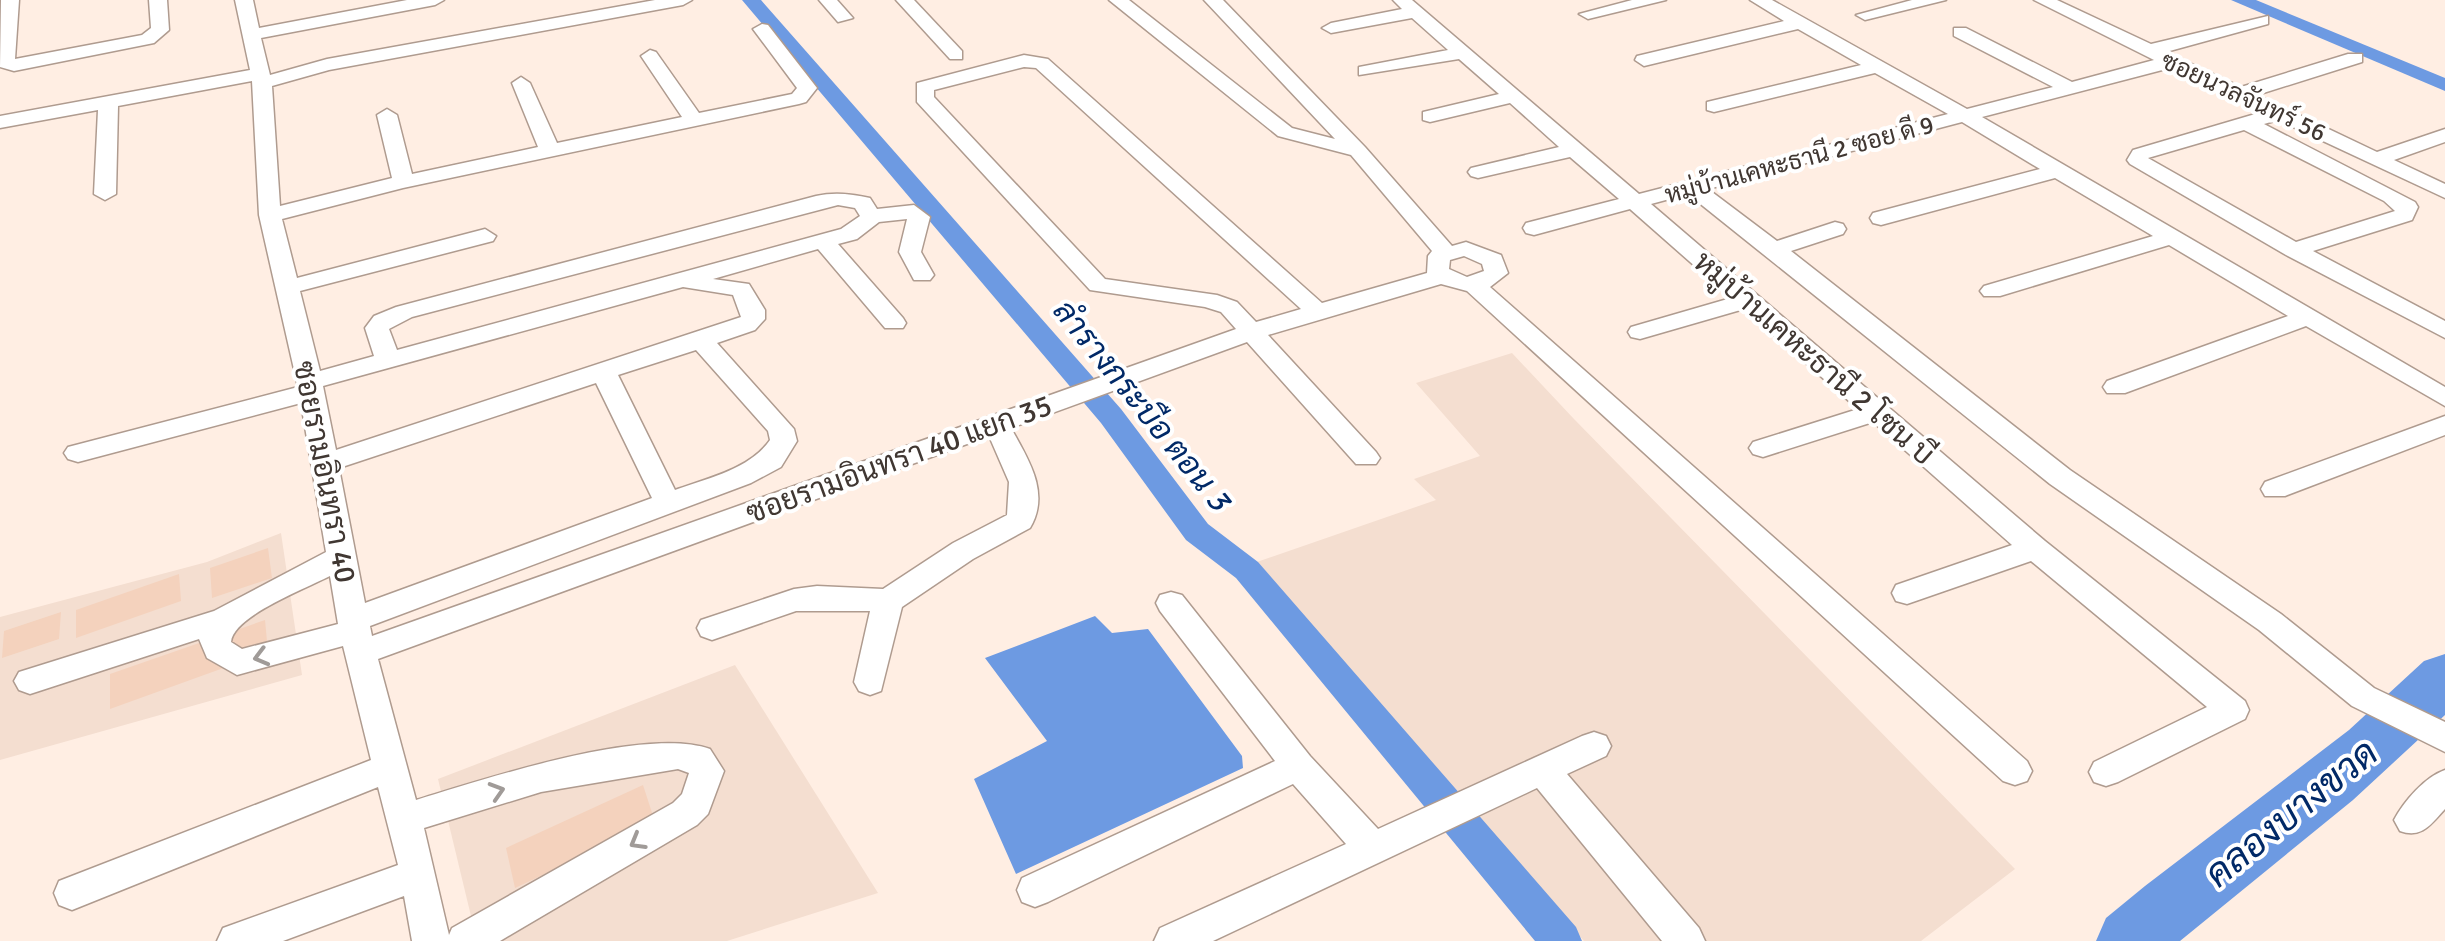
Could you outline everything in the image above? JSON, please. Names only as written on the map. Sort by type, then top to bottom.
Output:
[{"type":"street","points":[[10,0],[4,62],[14,65],[148,38],[160,30],[158,0]]},
{"type":"street","name":"ซอยรามอินทรา 40","points":[[244,0],[261,78],[270,215],[310,387],[356,635],[418,874],[431,941]]},
{"type":"street","points":[[252,34],[435,0]]},
{"type":"street","points":[[0,122],[683,0]]},
{"type":"street","points":[[828,0],[844,18]]},
{"type":"street","points":[[905,0],[956,55]]},
{"type":"street","points":[[1118,0],[1285,132],[1358,151]]},
{"type":"street","points":[[1213,0],[1358,151],[1444,264],[1472,284],[2015,771]]},
{"type":"street","points":[[1588,14],[1657,0]]},
{"type":"street","points":[[1759,0],[1875,68],[1964,114],[2168,238],[2445,398]]},
{"type":"street","points":[[1865,15],[1937,0]]},
{"type":"street","name":"ซอยนวลจันทร์ 56","points":[[2044,0],[2445,192]]},
{"type":"street","points":[[1330,28],[1409,6]]},
{"type":"street","name":"หมู่บ้านเคหะธานี 2 โซน บี","points":[[1409,6],[2036,548],[2233,710],[2106,772]]},
{"type":"street","points":[[2147,51],[2262,20]]},
{"type":"street","points":[[1644,60],[1800,23]]},
{"type":"street","points":[[270,215],[403,182],[792,100],[806,92],[762,29]]},
{"type":"street","points":[[1960,32],[2068,87]]},
{"type":"street","points":[[1366,71],[1464,52]]},
{"type":"street","points":[[650,56],[695,122]]},
{"type":"street","points":[[2239,94],[2355,58]]},
{"type":"street","points":[[1317,311],[1041,63],[1024,61],[924,87],[924,98],[1098,285],[1210,300],[1229,307],[1366,458]]},
{"type":"street","name":"หมู่บ้านเคหะธานี 2 ซอย ดี 9","points":[[1534,228],[2169,62]]},
{"type":"street","points":[[1714,106],[1875,68]]},
{"type":"street","points":[[521,82],[550,151]]},
{"type":"street","points":[[1430,116],[1517,96]]},
{"type":"street","points":[[105,194],[108,102]]},
{"type":"street","points":[[2280,113],[2140,154],[2137,160],[2445,332]]},
{"type":"street","points":[[387,115],[403,182]]},
{"type":"street","points":[[2246,123],[2407,207],[2404,215],[2294,250]]},
{"type":"street","points":[[2377,158],[2445,135]]},
{"type":"street","points":[[2423,142],[2445,152]]},
{"type":"street","points":[[1478,172],[1576,148]]},
{"type":"street","points":[[1882,218],[2056,171]]},
{"type":"street","points":[[1692,188],[2060,478],[2270,622],[2363,697],[2437,735]]},
{"type":"street","points":[[388,360],[376,328],[382,321],[404,312],[838,199],[862,203],[871,216]]},
{"type":"street","points":[[871,216],[914,212],[919,217],[910,252],[922,274]]},
{"type":"street","points":[[78,453],[310,387],[388,360],[849,234],[867,224],[871,216]]},
{"type":"street","points":[[1774,250],[1835,230]]},
{"type":"street","points":[[289,288],[486,236]]},
{"type":"street","points":[[1992,291],[2168,238]]},
{"type":"street","points":[[823,241],[894,323]]},
{"type":"street","points":[[1444,264],[1477,251],[1494,260],[1496,273],[1472,284]]},
{"type":"street","name":"ซอยรามอินทรา 40 แยก 35","points":[[356,635],[996,424],[1444,264]]},
{"type":"street","points":[[322,464],[701,340],[752,319],[753,310],[742,290],[680,281]]},
{"type":"street","points":[[1640,332],[1747,301]]},
{"type":"street","points":[[2116,387],[2306,318]]},
{"type":"street","points":[[225,619],[214,637],[218,649],[237,663],[356,635],[741,476],[770,460],[784,442],[782,429],[701,340]]},
{"type":"street","points":[[604,372],[668,504]]},
{"type":"street","points":[[1762,448],[1878,412]]},
{"type":"street","points":[[712,628],[794,600],[888,600],[963,551],[1020,522],[1028,497],[1021,471],[996,424]]},
{"type":"street","points":[[2275,489],[2445,425]]},
{"type":"street","points":[[1907,593],[2036,548]]},
{"type":"street","points":[[30,681],[225,619],[341,557]]},
{"type":"street","points":[[870,682],[888,600]]},
{"type":"street","points":[[1171,603],[1298,766],[1373,850]]},
{"type":"street","points":[[1173,941],[1594,746]]},
{"type":"street","points":[[404,820],[541,777],[658,758],[698,758],[707,772],[696,803],[684,814],[465,941]]},
{"type":"street","points":[[1034,890],[1298,766]]},
{"type":"street","points":[[72,893],[391,767]]},
{"type":"street","points":[[1544,772],[1686,941]]},
{"type":"street","points":[[2412,820],[2445,785]]},
{"type":"street","points":[[236,941],[418,874]]},
{"type":"shaded area","points":[[1512,353],[2015,869],[1921,941],[1584,941],[1254,563],[1436,500],[1414,479],[1480,456],[1416,383]]},
{"type":"shaded area","points":[[281,533],[302,675],[0,760],[0,617],[207,562]]},
{"type":"shaded area","points":[[735,665],[878,893],[727,941],[477,941],[438,779]]},
{"type":"water","points":[[1095,616],[1112,633],[1148,629],[1242,756],[1243,768],[1016,874],[974,779],[1047,741],[985,658]]},
{"type":"building","points":[[268,548],[272,578],[212,598],[210,568]]},
{"type":"building","points":[[179,574],[181,601],[76,638],[76,610]]},
{"type":"building","points":[[61,612],[59,639],[2,658],[4,631]]},
{"type":"building","points":[[265,620],[268,652],[110,709],[110,674]]},
{"type":"building","points":[[643,785],[655,822],[515,888],[506,848]]},
{"type":"waterway","name":"ลำรางกระบือ ตอน 3","points":[[751,0],[1111,416],[1197,532],[1247,570],[1561,941]]},
{"type":"waterway","points":[[2240,0],[2445,85]]},
{"type":"waterway","name":"คลองบางขวด","points":[[2130,941],[2371,748],[2445,677]]}]
